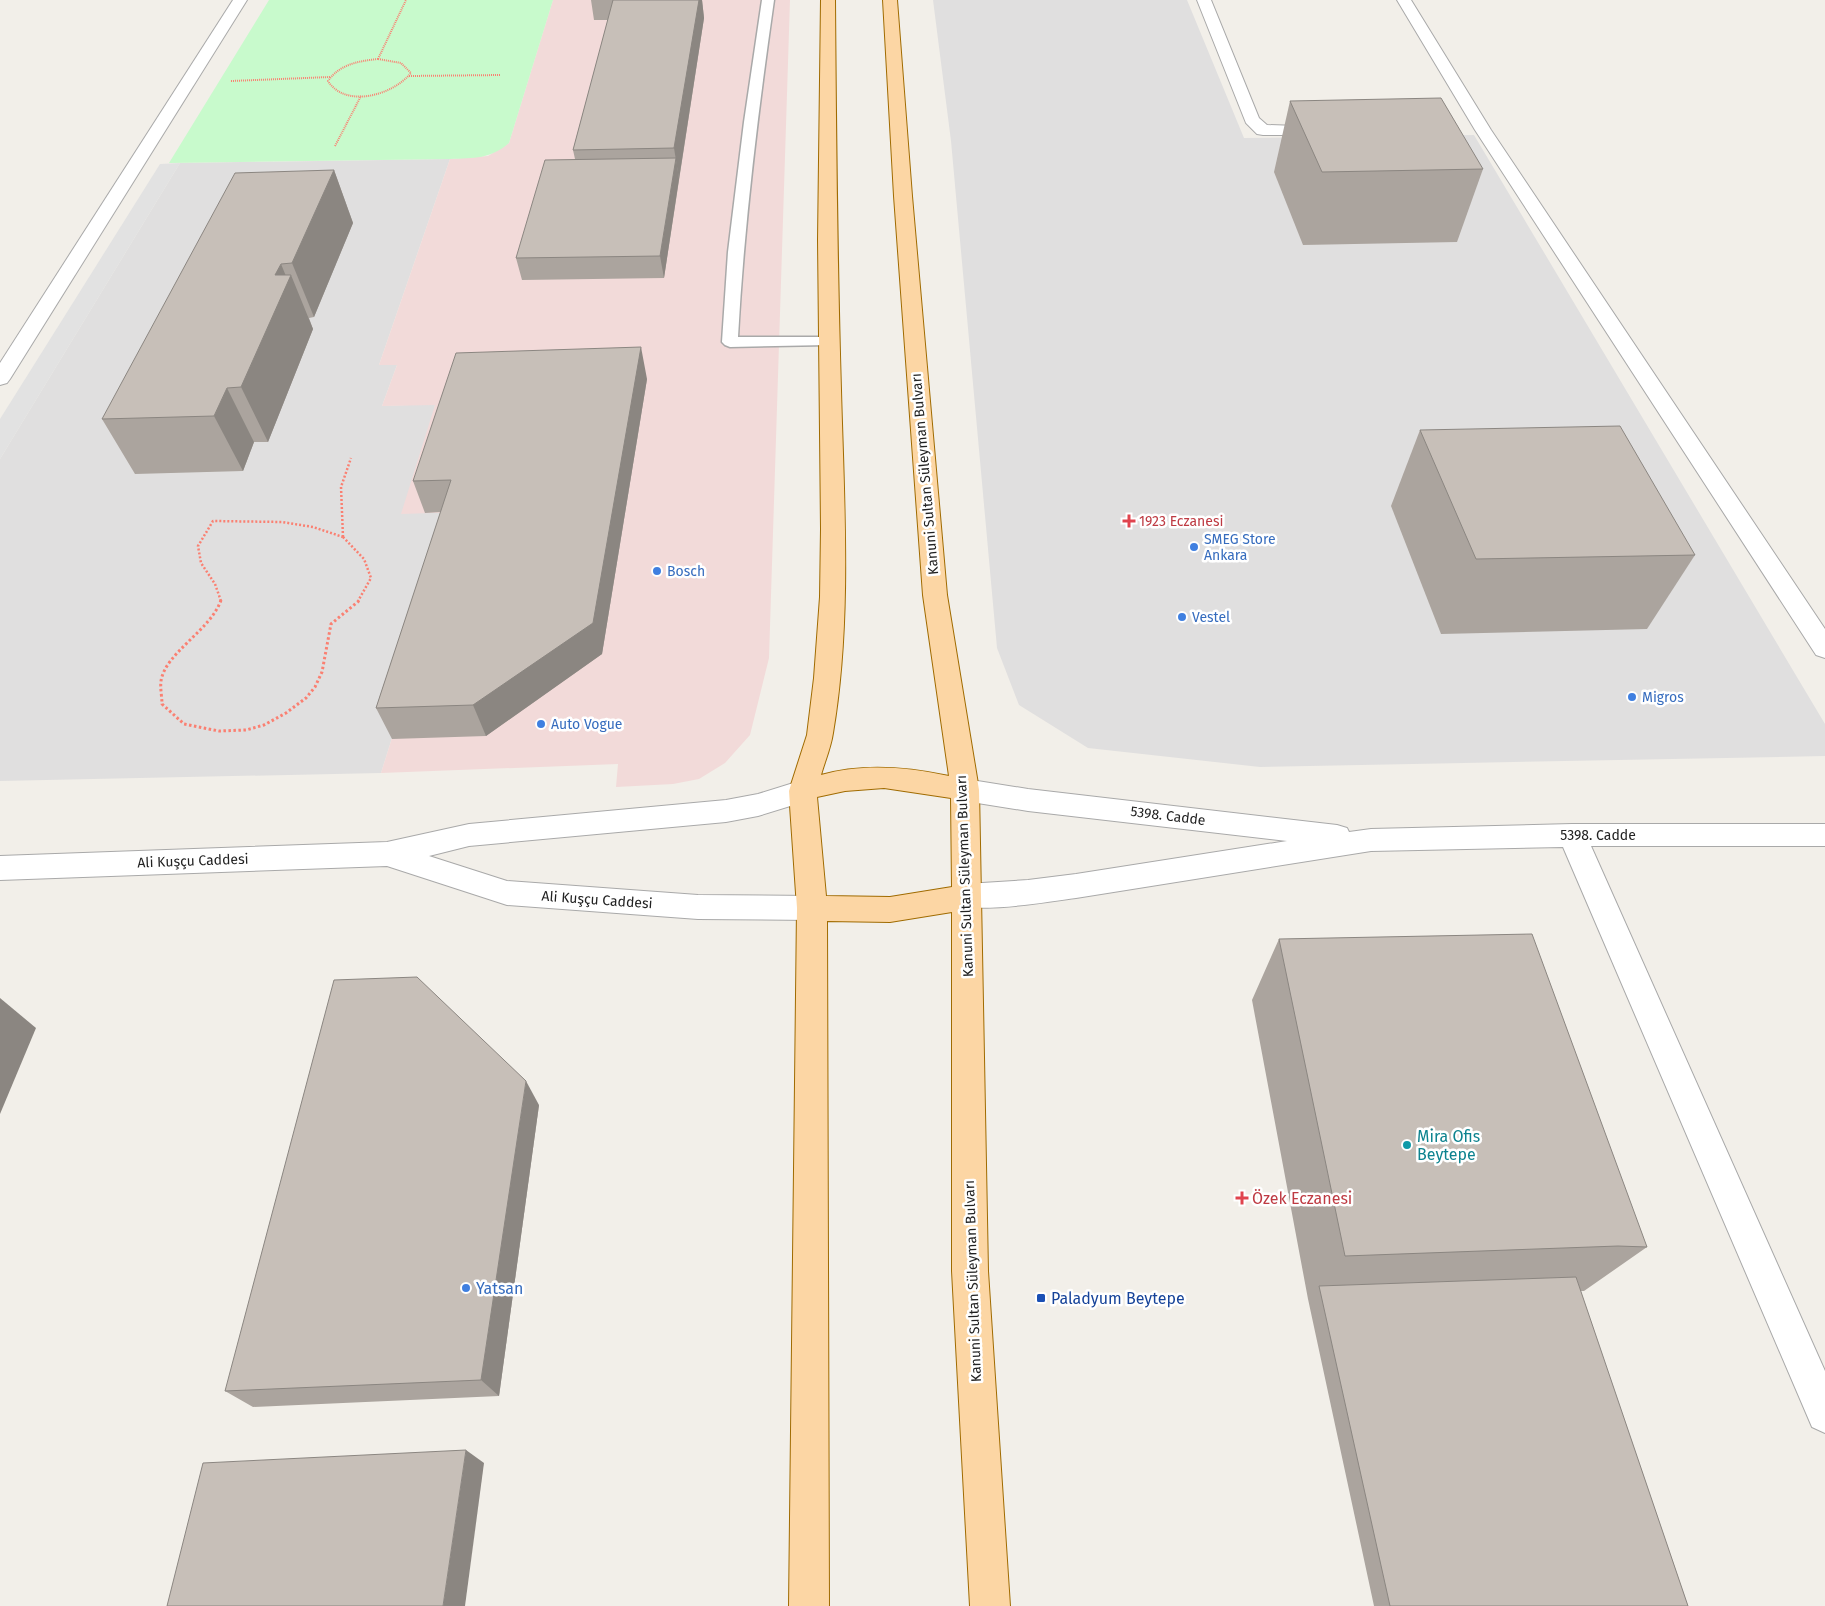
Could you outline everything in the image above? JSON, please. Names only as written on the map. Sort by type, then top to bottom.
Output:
[{"type":"main road","points":[[809,1606],[812,908],[803,791],[820,735],[827,678],[832,597],[833,519],[827,240],[828,0]]},
{"type":"main road","name":"Kanuni Sultan Süleyman Bulvarı","points":[[890,0],[909,275],[935,595],[965,790],[970,1271],[990,1606]]},
{"type":"main road","points":[[803,791],[831,781],[870,777],[908,780],[965,790]]},
{"type":"main road","points":[[812,908],[853,911],[894,910],[932,905],[966,896]]},
{"type":"street","points":[[0,379],[240,0]]},
{"type":"street","points":[[1204,0],[1252,120],[1263,130],[1339,131]]},
{"type":"street","points":[[1404,0],[1473,130],[1825,649]]},
{"type":"street","name":"5398. Cadde","points":[[965,790],[1028,800],[1371,840]]},
{"type":"street","name":"Ali Kuşçu Caddesi","points":[[0,868],[387,854],[469,835],[726,811],[758,805],[803,791]]},
{"type":"street","points":[[1572,834],[1821,1394]]},
{"type":"street","name":"5398. Cadde","points":[[966,896],[1028,892],[1076,886],[1371,840],[1572,834],[1825,835]]},
{"type":"street","name":"Ali Kuşçu Caddesi","points":[[387,854],[508,893],[698,908],[812,908]]},
{"type":"lane","points":[[768,0],[742,187],[735,252],[730,342],[828,340]]},
{"type":"path","points":[[378,59],[406,0]]},
{"type":"path","points":[[378,59],[402,63],[408,68],[411,73],[410,76],[401,86],[389,91],[361,96],[336,92],[330,87],[328,81],[339,68],[378,59]]},
{"type":"path","points":[[410,76],[501,75]]},
{"type":"path","points":[[188,82],[330,77]]},
{"type":"path","points":[[336,146],[361,96]]},
{"type":"path","points":[[343,537],[313,527],[282,522],[213,521],[198,546],[200,563],[215,584],[221,601],[210,620],[173,658],[161,679],[162,704],[184,724],[219,730],[246,730],[264,725],[286,713],[306,698],[316,687],[322,672],[331,624],[360,600],[371,578],[364,559],[343,537],[341,487],[352,458]]},
{"type":"shaded area","points":[[553,0],[790,0],[769,658],[750,735],[725,763],[699,779],[673,784],[616,787],[618,764],[381,773],[463,512],[401,514],[435,405],[382,406],[397,365],[379,365],[450,159],[488,156],[509,143]]},
{"type":"shaded area","points":[[933,0],[1187,0],[1244,138],[1474,135],[1825,724],[1825,756],[1260,767],[1088,748],[1019,705],[997,648],[951,141]]},
{"type":"shaded area","points":[[450,159],[379,365],[397,365],[382,406],[435,404],[425,513],[463,512],[381,773],[0,781],[0,459],[180,163]]},
{"type":"shaded area","points":[[180,163],[0,459],[0,419],[160,164]]},
{"type":"green space","points":[[269,0],[553,0],[509,143],[489,155],[450,159],[169,163]]},
{"type":"building","points":[[613,0],[699,0],[674,148],[573,150]]},
{"type":"building","points":[[1441,98],[1483,169],[1322,172],[1290,101]]},
{"type":"building","points":[[676,158],[660,256],[516,258],[545,160]]},
{"type":"building","points":[[334,170],[292,263],[281,264],[275,275],[291,275],[241,387],[227,388],[214,416],[102,419],[235,173]]},
{"type":"building","points":[[641,347],[593,623],[473,705],[376,708],[451,480],[413,481],[456,353]]},
{"type":"building","points":[[1620,426],[1695,555],[1476,559],[1420,430]]},
{"type":"building","name":"Mira Ofis Beytepe","points":[[1532,934],[1647,1247],[1618,1246],[1345,1256],[1279,939]]},
{"type":"building","points":[[417,977],[526,1081],[481,1380],[225,1391],[334,980]]},
{"type":"building","points":[[1576,1277],[1688,1606],[1390,1606],[1319,1286]]},
{"type":"building","points":[[466,1450],[443,1606],[167,1606],[203,1463]]},
{"type":"place","name":"1923 Eczanesi","points":[[1129,521]]},
{"type":"place","name":"SMEG Store Ankara","points":[[1194,547]]},
{"type":"place","name":"Bosch","points":[[657,571]]},
{"type":"place","name":"Vestel","points":[[1182,617]]},
{"type":"place","name":"Migros","points":[[1632,697]]},
{"type":"place","name":"Auto Vogue","points":[[541,724]]},
{"type":"place","name":"Mira Ofis Beytepe","points":[[1407,1145]]},
{"type":"place","name":"Özek Eczanesi","points":[[1242,1198]]},
{"type":"place","name":"Yatsan","points":[[466,1288]]},
{"type":"place","name":"Paladyum Beytepe","points":[[1041,1298]]}]
